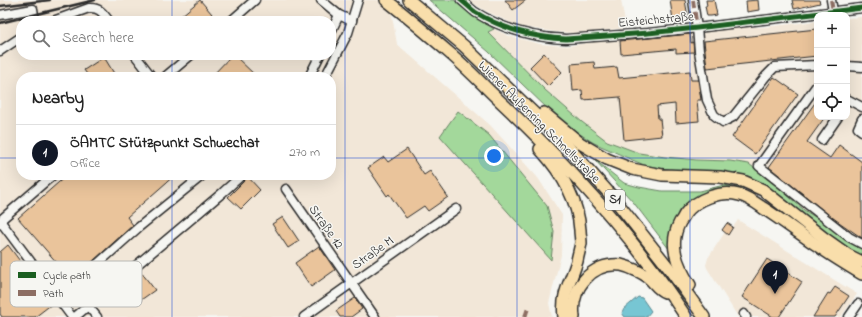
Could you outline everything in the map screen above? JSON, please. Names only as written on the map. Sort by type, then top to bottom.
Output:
[{"type":"highway","name":"Wiener Außenring Schnellstraße","points":[[386,0],[454,57],[558,157],[605,210],[657,275],[686,317]]},
{"type":"highway","name":"Wiener Außenring Schnellstraße","points":[[412,2],[464,46],[562,140],[616,201],[701,312]]},
{"type":"highway","points":[[522,101],[541,110],[580,143],[607,160],[632,169],[662,175],[720,177],[743,181],[763,190],[824,238],[848,255],[862,262]]},
{"type":"highway","points":[[533,132],[536,145],[549,159],[564,181],[574,200],[580,220],[581,242],[577,262],[565,291],[563,308],[564,317]]},
{"type":"highway","points":[[701,312],[692,288],[683,274],[676,257],[674,242],[678,227],[685,214],[697,203],[709,197],[723,193],[739,195],[756,203],[818,246],[862,274]]},
{"type":"highway","points":[[574,317],[573,310],[575,296],[581,284],[592,273],[606,266],[621,265],[637,271],[650,280],[659,289],[672,296]]},
{"type":"street","points":[[237,16],[255,0]]},
{"type":"street","points":[[321,0],[339,15],[352,21]]},
{"type":"street","points":[[336,58],[352,21],[358,0]]},
{"type":"street","name":"Eisteichstraße","points":[[461,0],[475,12],[502,25],[528,34],[571,39],[697,28],[862,8]]},
{"type":"street","points":[[693,0],[707,100],[714,114],[723,122],[733,117],[775,67],[814,65]]},
{"type":"street","points":[[831,0],[834,11]]},
{"type":"street","points":[[67,16],[89,8],[98,9],[105,16]]},
{"type":"street","points":[[0,15],[33,9],[34,16]]},
{"type":"street","points":[[336,21],[339,15]]},
{"type":"street","points":[[0,51],[16,40]]},
{"type":"street","points":[[139,60],[148,72]]},
{"type":"street","points":[[171,72],[185,60]]},
{"type":"street","points":[[312,72],[318,60]]},
{"type":"street","points":[[328,72],[335,60]]},
{"type":"street","points":[[850,66],[862,67]]},
{"type":"street","points":[[814,89],[759,166],[849,237],[862,244]]},
{"type":"street","points":[[850,102],[862,107]]},
{"type":"street","points":[[862,119],[858,128],[862,131]]},
{"type":"street","points":[[822,140],[836,120]]},
{"type":"street","points":[[31,261],[1,223],[3,218],[47,180]]},
{"type":"street","points":[[102,261],[197,180]]},
{"type":"street","points":[[141,261],[236,180]]},
{"type":"street","name":"Straße 12","points":[[286,189],[375,317]]},
{"type":"street","name":"Straße M","points":[[304,317],[456,209]]},
{"type":"street","points":[[850,317],[858,304]]},
{"type":"street","points":[[66,307],[74,317],[87,307]]},
{"type":"street","points":[[89,307],[97,317]]},
{"type":"shaded area","points":[[0,0],[392,0],[391,10],[397,44],[490,125],[538,178],[562,215],[561,255],[549,303],[552,317],[0,317]]},
{"type":"shaded area","points":[[468,0],[621,0],[626,28],[574,33],[556,32],[517,26],[484,10]]},
{"type":"shaded area","points":[[862,17],[862,247],[804,210],[749,164],[665,157],[639,153],[607,141],[582,122],[545,90],[488,32],[494,29],[509,36],[540,44],[568,46],[619,38],[764,27],[814,21],[814,120],[850,120],[850,18]]},
{"type":"shaded area","points":[[738,220],[857,294],[841,317],[738,317],[706,265],[708,258],[725,232],[722,230],[727,223],[733,227]]},
{"type":"green space","points":[[429,0],[454,0],[465,10],[494,29],[488,32],[545,90],[582,122],[607,141],[639,153],[665,157],[730,161],[749,164],[804,210],[862,247],[862,256],[828,235],[760,184],[739,174],[667,169],[644,165],[594,143],[575,131],[552,113],[489,52]]},
{"type":"green space","points":[[458,111],[489,135],[547,206],[554,232],[551,260],[440,136]]},
{"type":"green space","points":[[595,160],[624,183],[639,187],[662,191],[700,191],[724,185],[743,189],[711,191],[670,238],[669,249],[634,203]]},
{"type":"water","points":[[638,297],[642,298],[651,311],[646,317],[625,317],[622,313],[624,309]]},
{"type":"building","points":[[200,0],[212,14],[210,16],[181,16]]},
{"type":"building","points":[[505,0],[526,0],[513,10]]},
{"type":"building","points":[[670,0],[685,0],[688,17],[673,20]]},
{"type":"building","points":[[706,0],[714,0],[717,15],[707,16],[705,6],[707,6]]},
{"type":"building","points":[[758,0],[759,10],[747,12],[746,1]]},
{"type":"building","points":[[792,0],[819,0],[820,3],[794,9]]},
{"type":"building","points":[[814,29],[814,56],[707,68],[704,41]]},
{"type":"building","points":[[690,34],[694,52],[676,53],[676,49],[621,54],[620,41]]},
{"type":"building","points":[[544,53],[562,72],[548,86],[530,67]]},
{"type":"building","points":[[99,60],[106,60],[113,72],[85,72],[84,70]]},
{"type":"building","points":[[227,60],[239,60],[252,72],[216,72]]},
{"type":"building","points":[[594,62],[595,69],[617,67],[619,78],[690,71],[691,80],[698,80],[701,100],[697,100],[699,121],[676,123],[675,104],[657,106],[662,136],[624,140],[620,97],[583,100],[582,90],[573,91],[571,64]]},
{"type":"building","points":[[774,77],[798,94],[755,154],[732,137]]},
{"type":"building","points":[[814,104],[814,120],[823,120],[807,142],[830,158],[839,145],[862,162],[862,238],[833,218],[769,167]]},
{"type":"building","points":[[407,149],[424,175],[430,171],[448,197],[428,211],[424,206],[406,218],[389,194],[387,196],[368,168],[384,157],[388,162]]},
{"type":"building","points":[[61,180],[169,180],[127,217],[133,225],[93,261],[55,261],[18,218]]},
{"type":"building","points":[[245,180],[251,180],[260,190],[241,209],[228,197]]},
{"type":"building","points":[[283,217],[299,241],[288,248],[272,224]]},
{"type":"building","points":[[727,223],[733,227],[728,235],[722,230]]},
{"type":"building","points":[[8,245],[20,261],[10,261],[10,307],[48,307],[35,317],[2,317],[0,314],[0,252]]},
{"type":"building","points":[[319,246],[335,270],[311,287],[295,263]]},
{"type":"building","points":[[767,259],[802,282],[779,317],[773,317],[742,297]]},
{"type":"building","points":[[142,273],[155,290],[142,299]]},
{"type":"building","points":[[835,287],[849,296],[835,317],[813,317],[828,293],[830,294]]},
{"type":"building","points":[[355,298],[362,309],[351,317],[340,317],[336,311]]},
{"type":"railway","points":[[0,6],[50,0]]},
{"type":"railway","points":[[29,16],[95,0]]},
{"type":"railway","points":[[0,23],[16,19]]},
{"type":"marked path","points":[[693,0],[697,28]]},
{"type":"marked path","points":[[831,0],[833,11]]},
{"type":"marked path","points":[[525,317],[528,308]]},
{"type":"cycle path","points":[[461,0],[475,12],[507,28],[542,37],[566,39],[697,28],[862,8]]},
{"type":"place","name":"ÖAMTC Stützpunkt Schwechat","points":[[775,294]]}]
